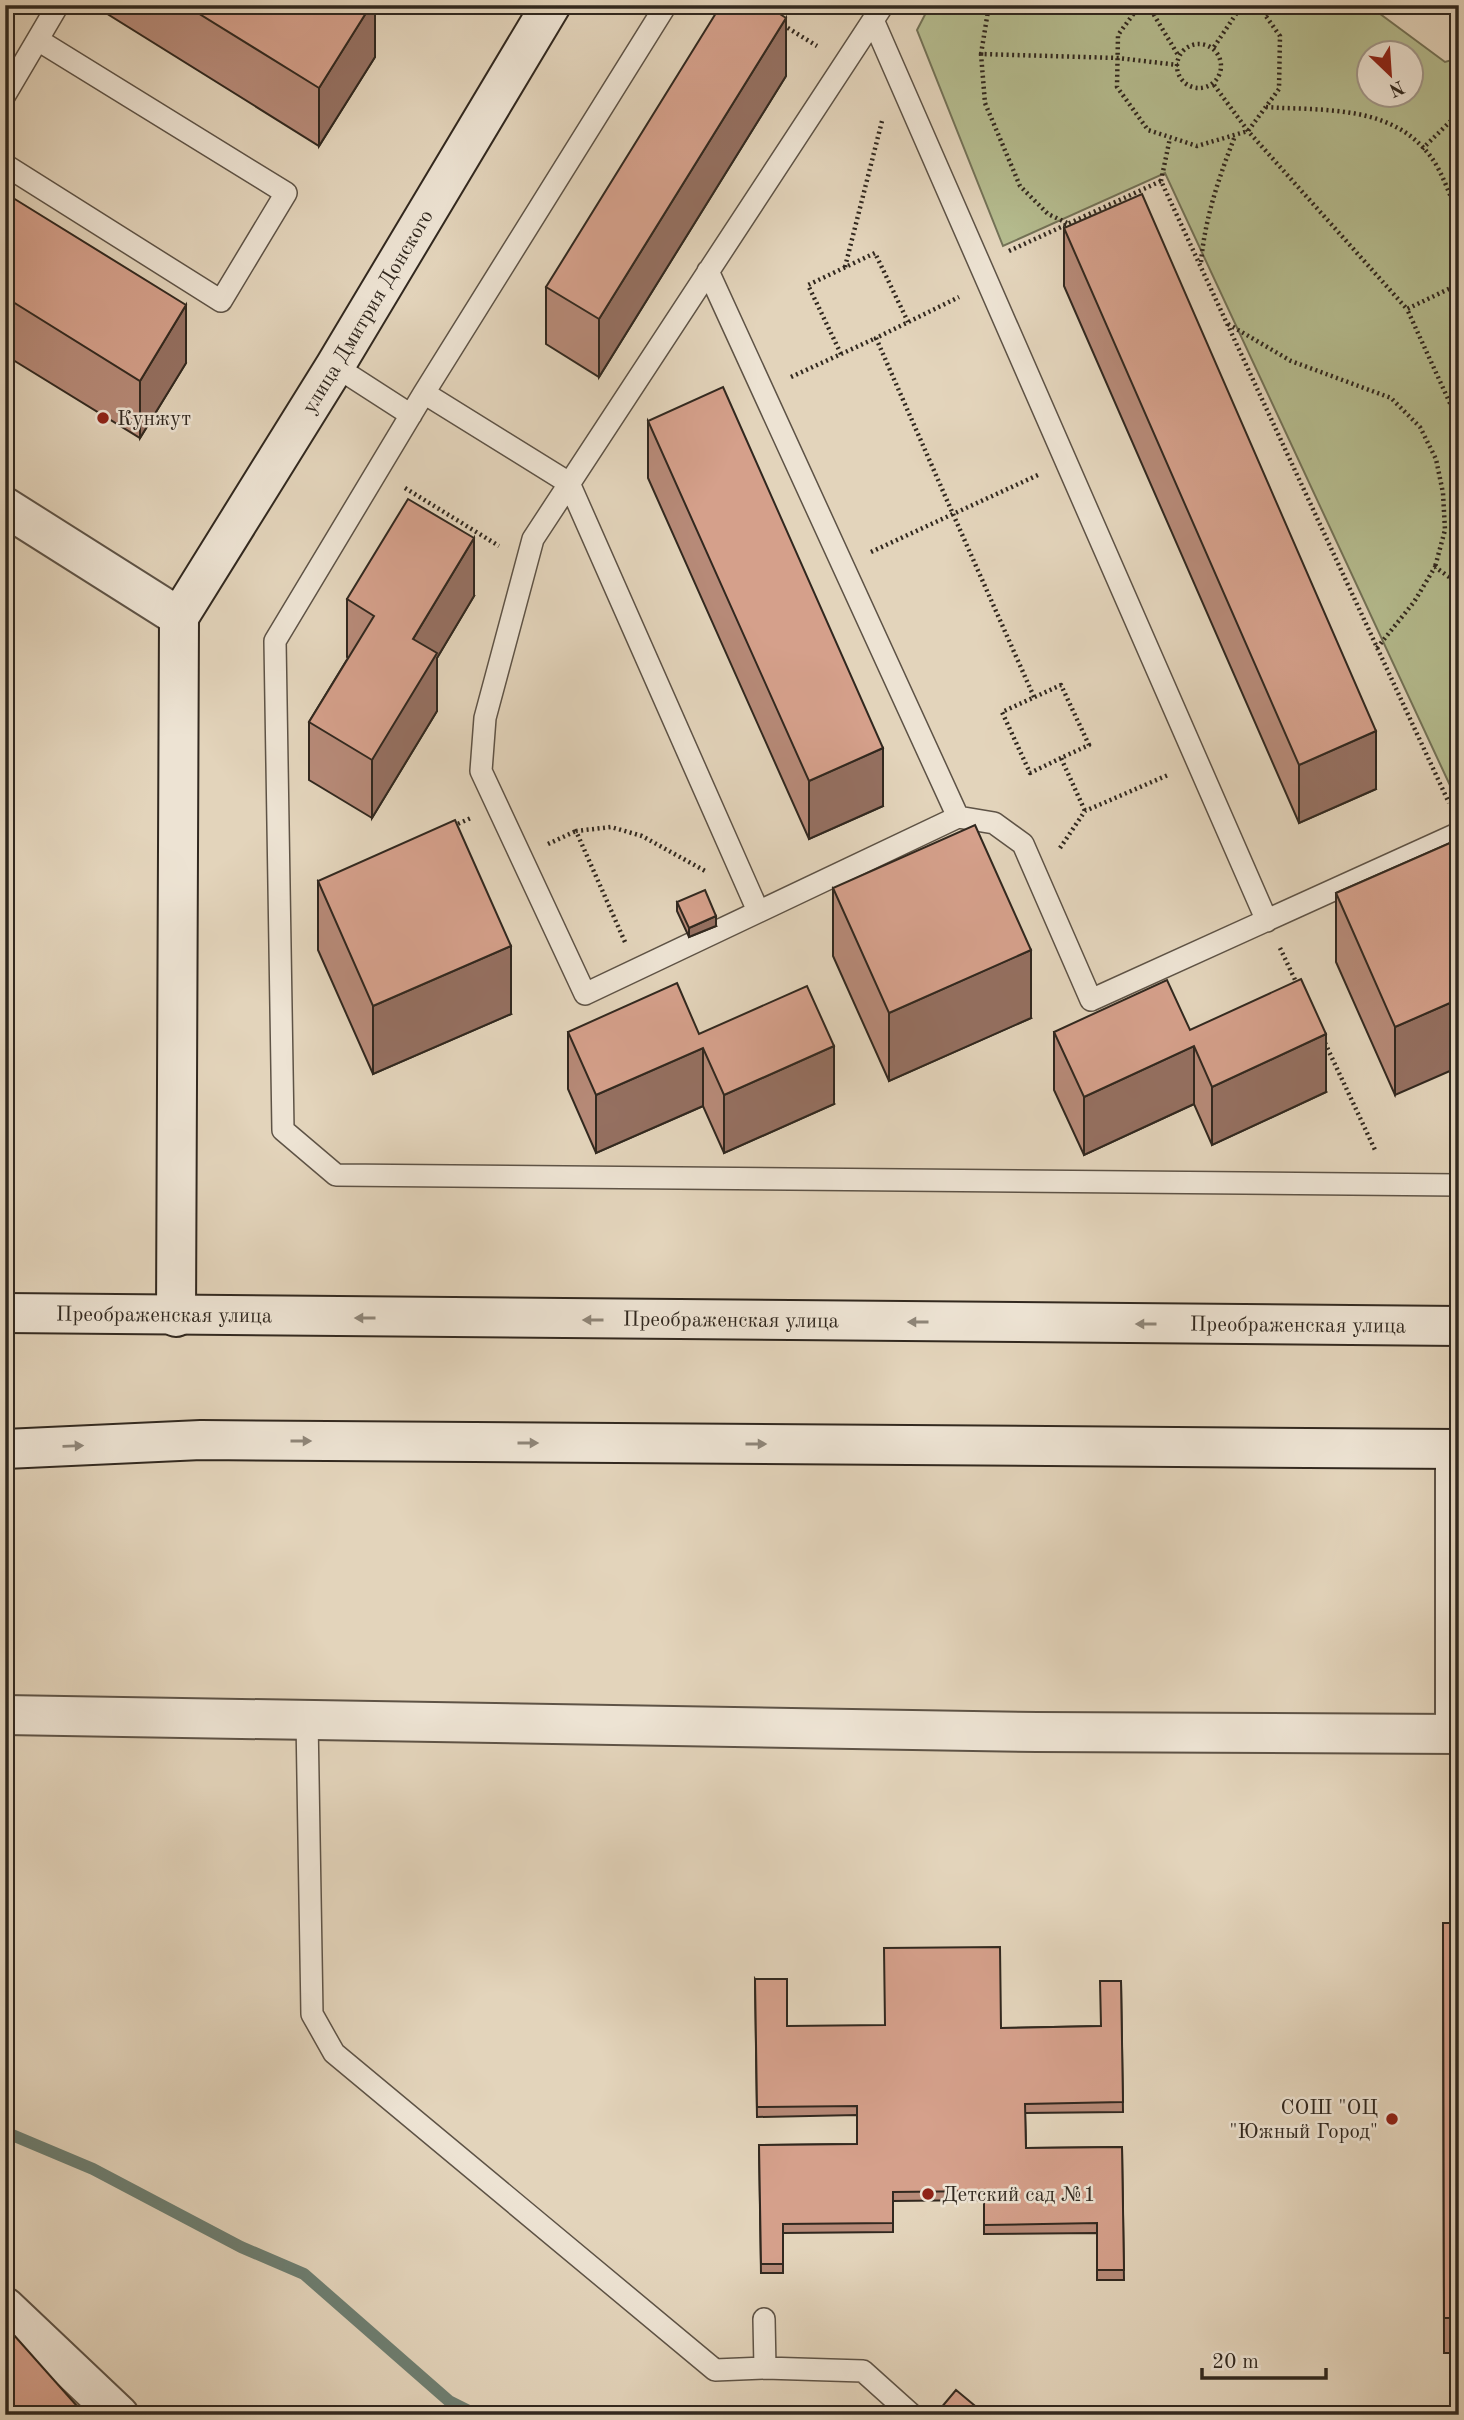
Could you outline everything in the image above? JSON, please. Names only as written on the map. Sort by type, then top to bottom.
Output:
[{"type":"street","name":"улица Дмитрия Донского","points":[[179,617],[335,366],[551,5]]},
{"type":"street","points":[[5,507],[179,617],[176,1317]]},
{"type":"street","name":"Преображенская улица","points":[[5,1313],[176,1317],[1459,1326]]},
{"type":"street","points":[[5,1449],[201,1440],[1457,1449],[1457,1734],[1010,1731],[5,1715]]},
{"type":"street","points":[[5,2306],[119,2415]]},
{"type":"lane","points":[[5,94],[58,5]]},
{"type":"lane","points":[[666,5],[424,393],[275,641],[283,1130],[336,1175],[1459,1185]]},
{"type":"lane","points":[[878,13],[533,539],[526,562],[485,718],[481,771],[584,994],[958,817],[995,823],[1023,844],[1091,1000],[1267,920],[1456,823]]},
{"type":"lane","points":[[878,13],[894,69],[1267,920]]},
{"type":"lane","points":[[5,165],[221,301],[286,193],[38,40]]},
{"type":"lane","points":[[708,271],[958,817]]},
{"type":"lane","points":[[335,366],[411,415]]},
{"type":"lane","points":[[424,393],[569,483],[758,911]]},
{"type":"lane","points":[[307,1719],[312,2014],[334,2053],[715,2370],[765,2368],[863,2371],[912,2415]]},
{"type":"lane","points":[[764,2319],[765,2368]]},
{"type":"path","points":[[989,5],[981,54],[985,103],[1020,186],[1048,214],[1068,224]]},
{"type":"path","points":[[1140,5],[1118,35],[1117,87],[1148,130],[1197,146],[1248,131],[1279,89],[1280,36],[1258,5]]},
{"type":"path","points":[[1149,5],[1178,55],[1178,76],[1194,89],[1214,85]]},
{"type":"path","points":[[1214,47],[1242,5]]},
{"type":"path","points":[[1265,15],[1271,5]]},
{"type":"path","points":[[773,19],[845,62]]},
{"type":"path","points":[[1178,55],[1194,43],[1214,47]]},
{"type":"path","points":[[1214,47],[1223,66],[1214,85]]},
{"type":"path","points":[[981,54],[1118,58],[1178,65]]},
{"type":"path","points":[[845,267],[894,69]]},
{"type":"path","points":[[1214,85],[1248,131],[1407,309],[1459,423]]},
{"type":"path","points":[[1266,107],[1357,111],[1400,128],[1431,157],[1459,216]]},
{"type":"path","points":[[1422,149],[1459,113]]},
{"type":"path","points":[[1200,265],[1206,226],[1235,135]]},
{"type":"path","points":[[1170,138],[1161,181],[1456,823]]},
{"type":"path","points":[[762,390],[908,322],[1068,224],[1161,181]]},
{"type":"path","points":[[841,354],[808,285],[874,253],[908,322]]},
{"type":"path","points":[[1407,309],[1459,284]]},
{"type":"path","points":[[1227,324],[1291,361],[1391,398],[1420,427],[1436,459],[1443,493],[1445,530],[1435,567],[1414,602],[1377,648]]},
{"type":"path","points":[[876,338],[1034,697]]},
{"type":"path","points":[[842,565],[1066,462]]},
{"type":"path","points":[[377,471],[526,562]]},
{"type":"path","points":[[1435,567],[1459,584]]},
{"type":"path","points":[[1459,621],[1455,627],[1455,662],[1459,668]]},
{"type":"path","points":[[1061,685],[1089,745],[1061,758],[1030,772],[1002,712],[1061,685]]},
{"type":"path","points":[[1061,758],[1086,811]]},
{"type":"path","points":[[1039,880],[1086,811],[1198,763]]},
{"type":"path","points":[[449,828],[497,806]]},
{"type":"path","points":[[637,969],[576,831],[611,827],[642,836],[701,870],[745,883]]},
{"type":"path","points":[[1267,920],[1302,996]]},
{"type":"path","points":[[1320,1034],[1392,1184]]},
{"type":"green space","points":[[930,5],[1368,5],[1413,38],[1356,38],[1356,108],[1426,108],[1426,48],[1445,62],[1459,58],[1459,792],[1454,794],[1165,173],[1003,246],[917,30]]},
{"type":"building","points":[[185,5],[371,5],[319,88]]},
{"type":"building","points":[[721,5],[766,5],[786,18],[599,319],[546,287]]},
{"type":"building","points":[[5,193],[186,305],[140,381],[5,297]]},
{"type":"building","points":[[1142,194],[1376,731],[1299,765],[1064,228]]},
{"type":"building","points":[[723,387],[883,748],[809,781],[648,421]]},
{"type":"building","points":[[408,499],[474,538],[413,639],[437,653],[372,760],[309,722],[374,616],[347,599]]},
{"type":"building","points":[[455,820],[511,946],[373,1006],[318,881]]},
{"type":"building","points":[[975,825],[1031,950],[889,1013],[833,888]]},
{"type":"building","points":[[1459,839],[1459,999],[1395,1027],[1336,893]]},
{"type":"building","points":[[705,890],[716,916],[689,928],[677,902]]},
{"type":"building","points":[[1301,979],[1326,1034],[1212,1087],[1194,1046],[1084,1097],[1054,1032],[1167,980],[1190,1030]]},
{"type":"building","points":[[677,983],[699,1034],[807,986],[834,1046],[724,1095],[703,1048],[596,1095],[568,1032]]},
{"type":"building","points":[[1443,1923],[1459,1923],[1459,2318],[1444,2318]]},
{"type":"building","points":[[1000,1947],[1001,2028],[1101,2026],[1100,1981],[1121,1981],[1123,2102],[1025,2104],[1026,2148],[1122,2147],[1124,2270],[1097,2270],[1097,2223],[984,2225],[984,2191],[893,2192],[893,2223],[783,2224],[783,2264],[761,2264],[759,2145],[857,2144],[857,2106],[757,2107],[755,1979],[787,1979],[787,2026],[885,2025],[884,1948]]},
{"type":"building","points":[[5,2325],[85,2415],[5,2415]]},
{"type":"building","points":[[956,2390],[986,2415],[935,2415]]},
{"type":"waterway","points":[[5,2132],[93,2169],[241,2247],[304,2274],[449,2401],[477,2415]]},
{"type":"place","name":"Кунжут","points":[[103,418]]},
{"type":"place","name":"СОШ \"ОЦ \"Южный Город\"","points":[[1392,2119]]},
{"type":"place","name":"Детский сад №1","points":[[928,2194]]}]
